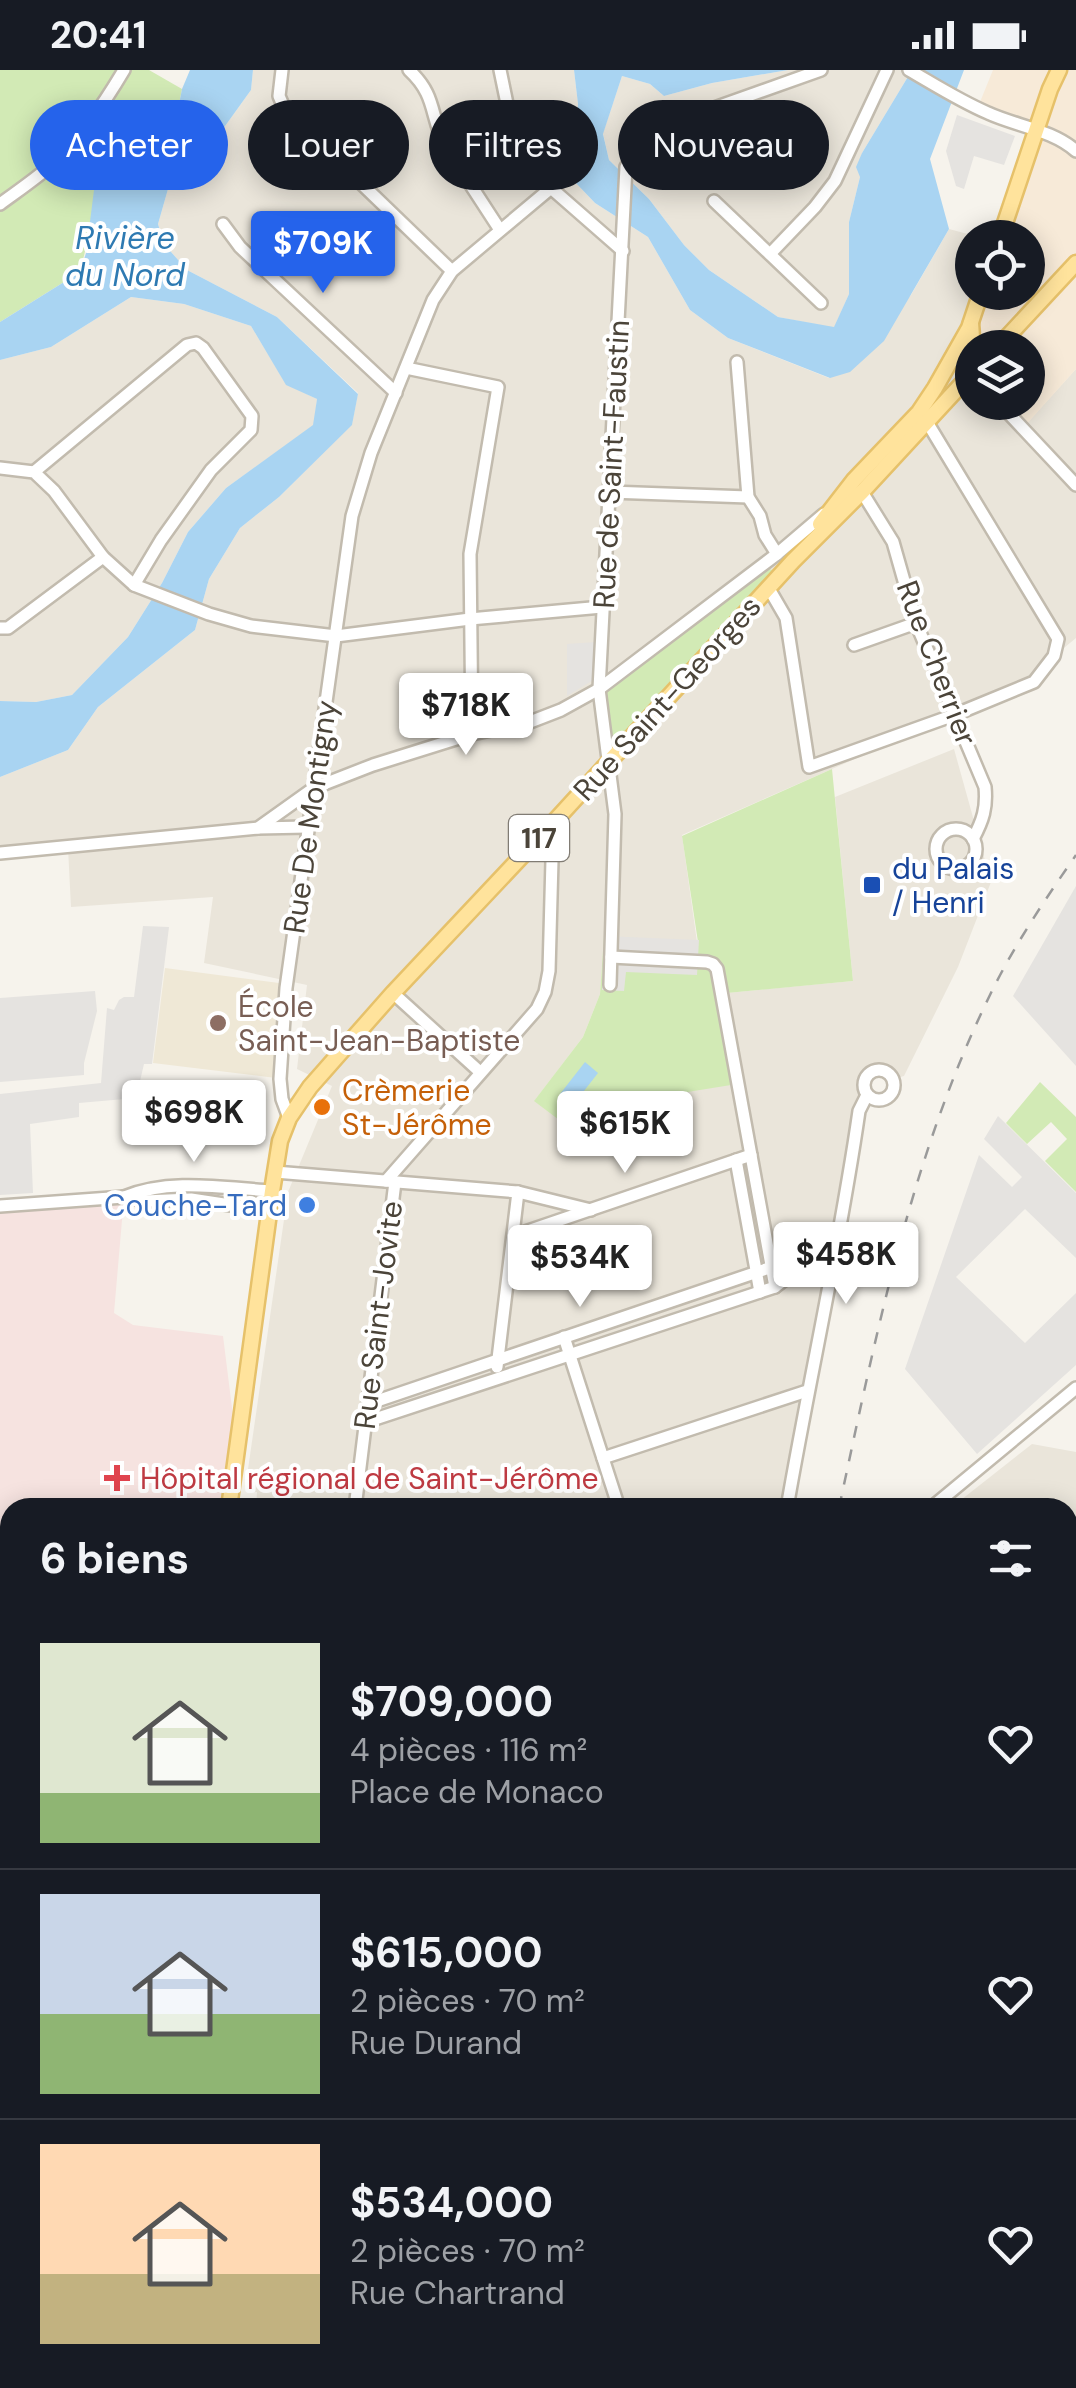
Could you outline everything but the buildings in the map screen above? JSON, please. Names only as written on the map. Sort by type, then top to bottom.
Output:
[{"type":"main road","points":[[1006,220],[1059,70]]},
{"type":"main road","points":[[1014,330],[1076,263]]},
{"type":"main road","name":"117","points":[[793,560],[854,480],[919,412],[954,355],[975,310]]},
{"type":"main road","points":[[971,323],[972,330]]},
{"type":"main road","name":"Rue Saint-Georges","points":[[289,1118],[310,1087],[393,993],[793,560],[955,392]]},
{"type":"main road","name":"Rue De Montigny","points":[[230,1498],[272,1191],[280,1142],[289,1118]]},
{"type":"street","points":[[0,204],[76,140],[124,70]]},
{"type":"street","points":[[282,70],[279,96],[285,110],[452,271]]},
{"type":"street","points":[[409,70],[430,95],[438,133],[500,230]]},
{"type":"street","points":[[500,70],[506,100]]},
{"type":"street","name":"Rue de Saint-Faustin","points":[[610,985],[615,814],[598,690],[626,167],[637,146],[658,128],[821,70]]},
{"type":"street","points":[[770,254],[834,181],[887,70]]},
{"type":"street","points":[[910,70],[965,102],[1065,142],[1076,151]]},
{"type":"street","name":"Rue De Montigny","points":[[289,1118],[281,1089],[286,988],[352,516],[370,453],[433,300],[452,271],[548,190]]},
{"type":"street","points":[[552,190],[623,251]]},
{"type":"street","points":[[714,201],[822,303]]},
{"type":"street","points":[[222,224],[240,247],[396,393]]},
{"type":"street","points":[[34,472],[186,345],[196,343],[203,348],[252,416],[251,430],[210,470],[161,540],[139,588]]},
{"type":"street","points":[[737,362],[748,496],[776,554]]},
{"type":"street","points":[[406,368],[498,387],[470,554],[472,734]]},
{"type":"street","points":[[1016,420],[1073,476]]},
{"type":"street","points":[[768,588],[786,618],[810,767],[1034,682],[1054,656],[1058,639],[927,422]]},
{"type":"street","points":[[0,468],[34,472],[54,490],[102,557],[139,588],[250,626],[336,636],[602,607]]},
{"type":"street","points":[[610,492],[748,496]]},
{"type":"street","name":"Rue Cherrier","points":[[862,492],[893,542],[916,623],[985,787],[985,816],[973,839]]},
{"type":"street","points":[[258,828],[314,788],[472,734],[530,722],[598,690],[833,506]]},
{"type":"street","points":[[0,628],[8,628],[102,557]]},
{"type":"street","points":[[854,645],[916,623]]},
{"type":"street","name":"Rue Saint-Jovite","points":[[356,1498],[390,1182],[480,1072],[537,1010],[548,971],[552,823]]},
{"type":"street","points":[[0,853],[258,828],[307,827]]},
{"type":"street","points":[[612,957],[707,962],[716,969],[775,1287]]},
{"type":"street","points":[[393,993],[480,1072]]},
{"type":"street","points":[[789,1498],[836,1258],[859,1111],[866,1094]]},
{"type":"street","points":[[513,1236],[751,1155]]},
{"type":"street","points":[[736,1160],[760,1292]]},
{"type":"street","points":[[275,1172],[518,1192],[591,1210]]},
{"type":"street","points":[[124,1197],[144,1189],[190,1185],[272,1191]]},
{"type":"street","points":[[498,1378],[496,1360],[518,1192]]},
{"type":"street","points":[[0,1206],[124,1197],[146,1201],[192,1199],[270,1210]]},
{"type":"street","points":[[366,1422],[775,1287],[796,1271],[836,1258]]},
{"type":"street","points":[[368,1404],[772,1267],[796,1271]]},
{"type":"street","points":[[564,1338],[616,1498]]},
{"type":"street","points":[[438,1380],[445,1396]]},
{"type":"street","points":[[942,1498],[1076,1388]]},
{"type":"street","points":[[603,1458],[807,1390]]},
{"type":"shaded area","points":[[253,70],[574,70],[578,100],[429,100],[429,190],[583,190],[595,203],[648,237],[690,310],[728,338],[829,378],[911,295],[949,229],[955,231],[955,310],[970,310],[965,330],[955,330],[955,420],[1020,420],[1025,425],[1030,420],[1045,420],[1045,403],[1076,369],[1076,638],[1032,681],[682,835],[697,942],[604,936],[600,994],[583,1037],[535,1100],[669,1095],[715,994],[853,981],[835,797],[954,749],[991,882],[958,967],[904,1076],[893,1079],[883,1070],[863,1069],[859,1132],[783,1498],[257,1498],[257,1492],[245,1490],[288,1192],[332,1086],[297,1069],[307,985],[204,963],[213,897],[71,907],[68,848],[0,855],[0,777],[68,750],[98,707],[195,630],[209,579],[240,528],[279,497],[352,424],[358,393],[277,317],[187,270],[164,244],[158,224],[168,190],[228,190],[228,122],[251,90]]},
{"type":"shaded area","points":[[788,70],[912,70],[862,153],[849,222],[849,294],[834,328],[778,317],[709,270],[640,190],[829,190],[829,100],[618,100],[618,169],[609,160],[603,133],[622,76],[650,84],[664,96]]},
{"type":"shaded area","points":[[993,70],[1076,70],[1076,369],[1045,404],[1045,330],[962,330],[970,310],[1045,310],[1045,220],[999,220],[1035,127],[980,102]]},
{"type":"shaded area","points":[[957,115],[1015,136],[1004,165],[974,156],[964,189],[956,186],[946,151]]},
{"type":"shaded area","points":[[131,297],[184,304],[251,326],[286,384],[317,399],[314,425],[226,488],[188,532],[128,637],[72,695],[36,702],[0,701],[0,360],[51,347]]},
{"type":"shaded area","points":[[596,642],[595,679],[567,696],[567,644]]},
{"type":"shaded area","points":[[1076,886],[1076,1066],[1013,996]]},
{"type":"shaded area","points":[[143,926],[169,927],[152,1064],[144,1064],[136,1098],[79,1103],[79,1117],[30,1124],[33,1193],[0,1195],[0,1094],[101,1083],[107,1008],[114,1010],[119,1000],[134,997]]},
{"type":"shaded area","points":[[604,936],[699,940],[697,975],[626,972],[624,991],[602,990]]},
{"type":"shaded area","name":"École Saint-Jean-Baptiste","points":[[165,968],[279,983],[276,1078],[153,1063]]},
{"type":"shaded area","points":[[95,991],[97,1011],[84,1075],[0,1082],[0,998]]},
{"type":"shaded area","points":[[998,1116],[1076,1193],[1076,1258],[1025,1209],[956,1277],[1025,1343],[1076,1293],[1076,1365],[977,1454],[905,1369],[979,1155],[1012,1187],[1022,1177],[984,1139]]},
{"type":"shaded area","name":"Hôpital régional de Saint-Jérôme","points":[[124,1197],[114,1313],[133,1325],[223,1336],[237,1448],[231,1498],[0,1498],[0,1206]]},
{"type":"shaded area","points":[[1032,1444],[1076,1452],[1076,1498],[963,1498]]},
{"type":"green space","points":[[0,70],[149,70],[182,89],[180,100],[30,100],[30,190],[100,190],[80,272],[0,322]]},
{"type":"green space","points":[[766,568],[772,570],[772,576],[608,761],[599,689]]},
{"type":"green space","points":[[832,769],[853,981],[716,994],[731,1085],[669,1095],[670,1121],[587,1141],[534,1101],[583,1037],[600,994],[604,936],[698,942],[682,836]]},
{"type":"green space","points":[[1040,1082],[1076,1117],[1076,1192],[1045,1161],[1067,1139],[1051,1122],[1027,1144],[1006,1123]]},
{"type":"water","name":"Rivière du Nord","points":[[190,70],[253,70],[251,90],[228,122],[228,100],[180,100]]},
{"type":"water","points":[[574,70],[788,70],[664,96],[650,84],[622,76],[603,134],[609,160],[618,169],[618,190],[640,190],[709,270],[778,317],[834,327],[849,294],[849,222],[860,177],[856,167],[862,153],[912,70],[964,70],[930,159],[949,229],[884,341],[850,372],[830,378],[728,338],[690,310],[648,237],[595,203],[583,190],[598,190],[598,100],[578,100]]},
{"type":"water","name":"Rivière du Nord","points":[[94,190],[168,190],[158,224],[164,244],[187,270],[277,317],[358,394],[352,425],[279,497],[240,528],[209,579],[195,630],[98,707],[68,750],[0,777],[0,701],[36,702],[72,695],[128,637],[188,532],[226,488],[313,425],[317,399],[286,385],[251,326],[184,304],[131,297],[51,347],[0,360],[0,322],[80,272]]},
{"type":"water","points":[[585,1062],[598,1073],[573,1105],[560,1094]]},
{"type":"railway","points":[[841,1498],[899,1248],[938,1120],[998,978],[1076,855]]},
{"type":"place","name":"du Palais / Henri","points":[[872,885]]},
{"type":"place","name":"École Saint-Jean-Baptiste","points":[[218,1023]]},
{"type":"place","name":"Crèmerie St-Jérôme","points":[[322,1107]]},
{"type":"place","name":"Couche-Tard","points":[[307,1205]]},
{"type":"place","name":"Hôpital régional de Saint-Jérôme","points":[[117,1478]]}]
